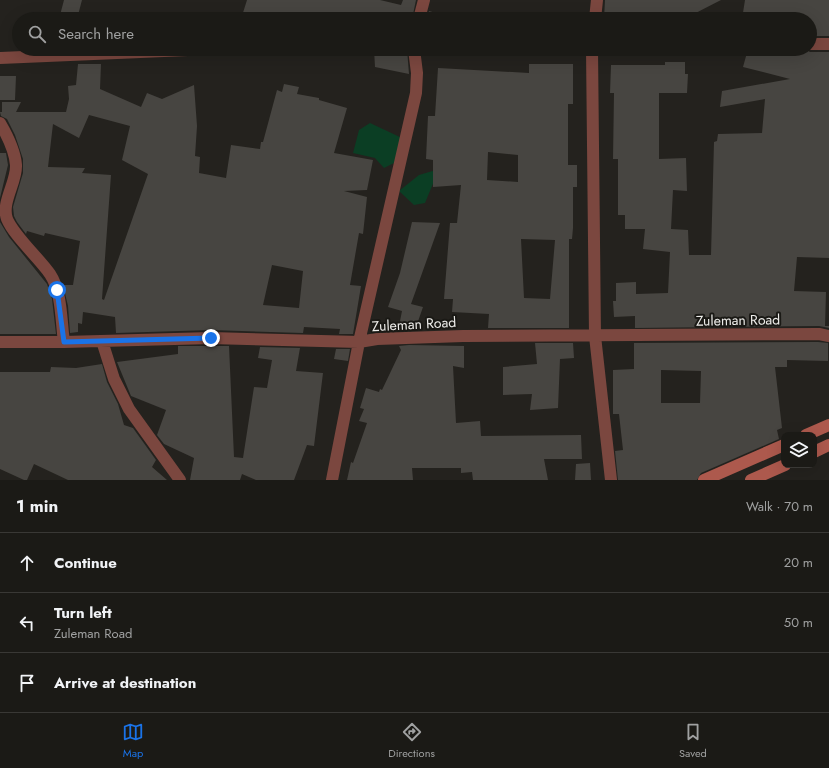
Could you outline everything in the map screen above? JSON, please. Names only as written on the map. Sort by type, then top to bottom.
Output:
[{"type":"main road","points":[[813,432],[829,425]]},
{"type":"main road","points":[[817,451],[829,445]]},
{"type":"main road","points":[[704,480],[781,446]]},
{"type":"main road","points":[[751,480],[781,467]]},
{"type":"street","points":[[421,12],[424,0]]},
{"type":"street","points":[[596,12],[597,0]]},
{"type":"street","points":[[817,44],[829,44]]},
{"type":"street","points":[[0,58],[47,56]]},
{"type":"street","points":[[332,480],[359,342],[416,93],[417,73],[415,56]]},
{"type":"street","points":[[592,56],[595,336],[611,480]]},
{"type":"street","points":[[0,123],[12,149],[16,166],[6,208],[7,218],[13,229],[51,276],[57,290],[64,342]]},
{"type":"street","name":"Zuleman Road","points":[[0,342],[64,342],[211,338],[359,342],[377,339],[463,336],[819,334],[829,336]]},
{"type":"street","points":[[102,341],[114,379],[129,409],[180,480]]},
{"type":"green space","points":[[370,123],[402,138],[394,163],[384,168],[375,158],[353,153],[359,130]]},
{"type":"green space","points":[[436,170],[437,174],[425,203],[414,205],[399,191],[419,175]]},
{"type":"building","points":[[64,0],[82,0],[79,12],[61,12]]},
{"type":"building","points":[[247,0],[380,0],[401,5],[403,0],[416,0],[413,12],[243,12]]},
{"type":"building","points":[[605,0],[721,0],[698,12],[604,12]]},
{"type":"building","points":[[745,0],[829,0],[829,36],[817,36],[817,12],[743,12]]},
{"type":"building","points":[[817,52],[829,52],[829,258],[797,257],[794,291],[826,292],[825,326],[829,326],[829,328],[819,326],[635,328],[635,316],[614,317],[613,301],[616,301],[616,283],[636,282],[636,294],[668,293],[670,252],[643,249],[645,229],[625,229],[625,215],[618,215],[618,159],[613,159],[614,93],[610,93],[611,65],[665,65],[665,62],[685,62],[685,74],[688,74],[687,93],[659,93],[659,159],[686,158],[687,191],[673,190],[671,229],[688,230],[689,255],[711,255],[714,142],[717,141],[718,134],[762,133],[765,99],[720,107],[722,91],[790,79],[743,67],[746,56],[817,56]]},
{"type":"building","points":[[374,56],[408,56],[409,74],[375,67]]},
{"type":"building","points":[[78,64],[101,64],[100,89],[141,107],[147,93],[162,99],[194,85],[197,126],[195,156],[200,157],[199,173],[226,178],[231,145],[260,149],[277,90],[282,92],[284,84],[299,87],[297,94],[319,98],[319,100],[347,108],[334,153],[373,160],[367,190],[344,191],[367,197],[363,234],[359,233],[350,285],[361,286],[353,334],[339,334],[340,329],[304,327],[303,333],[211,330],[116,333],[115,317],[83,312],[82,324],[78,323],[78,332],[70,333],[68,306],[63,285],[73,285],[80,241],[45,233],[44,236],[27,231],[26,234],[17,222],[14,216],[13,207],[23,173],[23,159],[15,135],[7,119],[1,116],[0,112],[2,112],[2,102],[21,102],[16,112],[66,112],[69,99],[68,86],[76,85]],"holes":[[[89,115],[130,126],[122,160],[148,174],[104,300],[102,299],[111,175],[82,173],[85,168],[48,167],[53,124],[79,138]],[[272,265],[303,271],[299,308],[263,305]]]},
{"type":"building","points":[[529,64],[573,64],[573,104],[568,104],[568,165],[577,165],[577,187],[573,187],[573,228],[572,239],[569,239],[569,328],[488,328],[489,314],[452,312],[453,299],[444,299],[450,223],[457,223],[461,185],[433,187],[433,160],[426,159],[428,116],[435,116],[438,68],[529,73]],"holes":[[[488,152],[518,155],[518,182],[487,180]],[[521,239],[555,240],[550,299],[524,298]]]},
{"type":"building","points":[[0,76],[16,76],[15,100],[0,100]]},
{"type":"building","points":[[0,153],[6,153],[8,165],[0,198]]},
{"type":"building","points":[[0,222],[9,237],[47,284],[52,299],[56,334],[0,334]]},
{"type":"building","points":[[412,222],[440,223],[411,304],[423,307],[415,330],[398,331],[402,311],[388,307],[400,273]]},
{"type":"building","points":[[818,342],[828,343],[828,361],[787,360],[787,367],[775,367],[782,428],[777,430],[779,439],[701,473],[697,480],[618,480],[615,451],[623,450],[619,414],[613,414],[613,370],[634,369],[634,343]],"holes":[[[661,370],[701,371],[700,403],[661,403]]]},
{"type":"building","points":[[535,343],[573,343],[574,358],[560,359],[558,408],[530,410],[532,394],[503,395],[503,367],[537,364]]},
{"type":"building","points":[[178,346],[229,346],[234,457],[243,458],[254,387],[267,388],[272,360],[258,358],[260,347],[300,348],[296,371],[323,373],[314,446],[307,445],[294,480],[256,480],[242,474],[240,480],[190,480],[194,458],[164,444],[157,435],[166,410],[131,396],[117,362],[178,354]]},
{"type":"building","points":[[399,346],[464,346],[464,368],[453,366],[456,423],[480,421],[481,436],[581,435],[582,459],[544,459],[548,480],[473,480],[472,472],[461,473],[461,468],[412,468],[413,480],[347,480],[351,462],[353,463],[367,423],[359,421],[364,409],[360,408],[366,388],[379,392],[380,389],[382,390],[401,350]]},
{"type":"building","points":[[336,349],[350,349],[348,361],[334,359]]},
{"type":"building","points":[[102,364],[107,382],[118,404],[124,425],[133,428],[156,460],[152,467],[167,480],[68,480],[34,464],[27,480],[24,480],[0,469],[0,372],[50,372],[51,367],[76,368]]},
{"type":"building","points":[[590,463],[591,480],[575,480],[576,464]]},
{"type":"route","points":[[57,290],[64,342],[211,338]]}]
